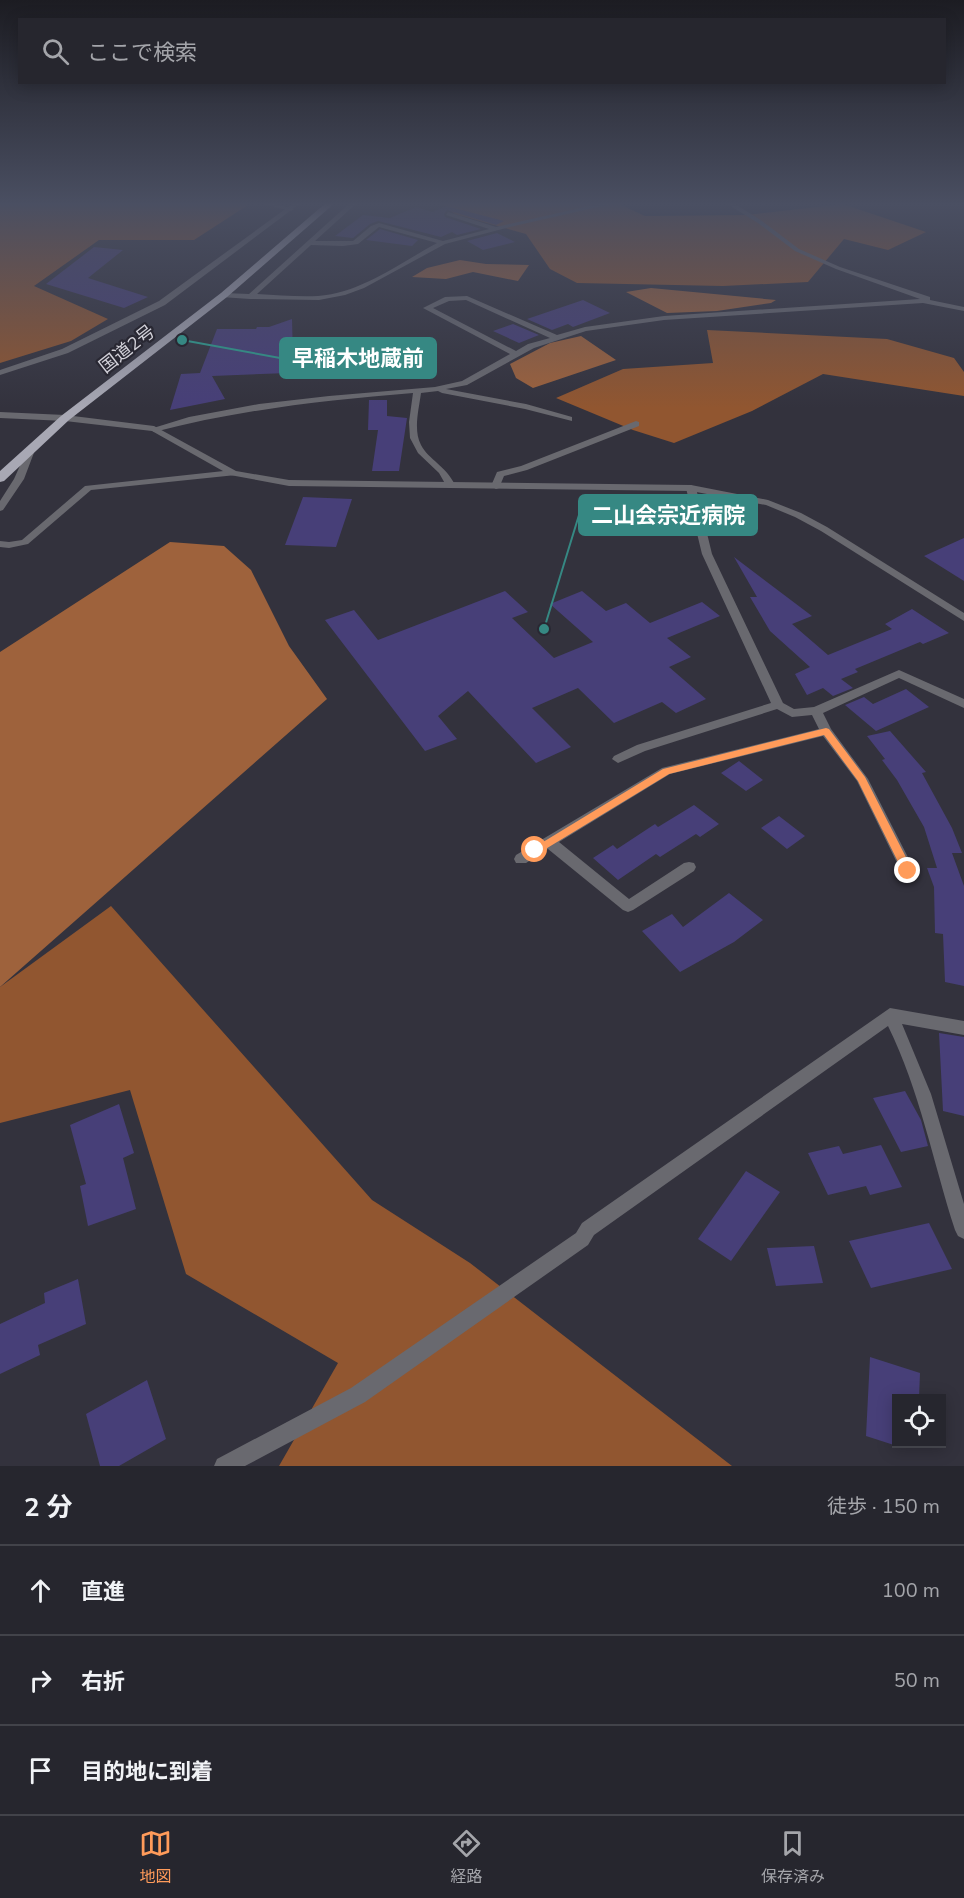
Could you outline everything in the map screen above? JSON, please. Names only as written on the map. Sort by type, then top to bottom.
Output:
[{"type":"highway","name":"国道2号","points":[[0,478],[65,418],[253,270]]},
{"type":"street","points":[[0,373],[65,351],[162,303],[207,270]]},
{"type":"street","points":[[250,297],[281,270]]},
{"type":"street","points":[[224,295],[319,298],[362,287],[393,270]]},
{"type":"street","points":[[845,270],[936,303],[964,309]]},
{"type":"street","points":[[516,354],[427,308],[448,299],[467,298],[555,337]]},
{"type":"street","points":[[154,429],[195,417],[250,406],[417,391],[464,383],[516,354],[555,337],[585,328],[664,318],[911,302],[936,303]]},
{"type":"street","points":[[435,389],[526,407],[569,419]]},
{"type":"street","points":[[417,391],[413,437],[421,451],[446,473],[450,485]]},
{"type":"street","points":[[0,415],[65,418],[154,429],[233,473]]},
{"type":"street","points":[[496,486],[500,474],[524,468],[636,424]]},
{"type":"street","points":[[0,508],[19,479],[31,450]]},
{"type":"street","points":[[0,544],[25,542],[88,488],[233,473],[289,483],[691,488],[768,503],[798,514],[964,618]]},
{"type":"street","points":[[691,488],[707,554],[778,705],[792,713],[816,711],[898,674],[964,704]]},
{"type":"street","points":[[618,759],[641,748],[778,705]]},
{"type":"street","points":[[816,711],[826,731],[862,779],[908,871]]},
{"type":"street","points":[[521,859],[666,771],[826,731]]},
{"type":"street","points":[[549,842],[628,906],[689,867]]},
{"type":"street","points":[[890,1015],[964,1028]]},
{"type":"street","points":[[890,1015],[905,1041],[925,1095],[955,1207],[964,1230]]},
{"type":"street","points":[[224,1466],[358,1395],[582,1239],[588,1229],[874,1029],[890,1015]]},
{"type":"shaded area","points":[[0,270],[56,270],[34,286],[108,319],[71,341],[0,363]]},
{"type":"shaded area","points":[[423,270],[525,270],[518,281],[473,272],[446,279],[412,277]]},
{"type":"shaded area","points":[[553,270],[818,270],[808,282],[723,286],[577,283]]},
{"type":"shaded area","points":[[651,288],[776,300],[771,303],[717,311],[667,313],[626,292]]},
{"type":"shaded area","points":[[707,330],[887,339],[954,358],[964,372],[964,396],[823,374],[752,411],[674,443],[633,430],[556,398],[623,369],[713,363]]},
{"type":"shaded area","points":[[581,336],[616,360],[533,388],[516,378],[510,364],[550,343]]},
{"type":"shaded area","points":[[170,542],[224,546],[251,570],[289,646],[327,699],[0,987],[0,652]]},
{"type":"shaded area","points":[[111,906],[372,1200],[470,1263],[732,1466],[279,1466],[338,1363],[186,1274],[130,1090],[0,1123],[0,987]]},
{"type":"building","points":[[64,270],[97,270],[88,278],[148,297],[124,308],[46,284]]},
{"type":"building","points":[[583,300],[610,313],[573,327],[568,324],[552,330],[527,319]]},
{"type":"building","points":[[292,319],[293,358],[288,359],[288,373],[212,376],[225,399],[170,410],[181,374],[200,373],[217,329],[256,329]]},
{"type":"building","points":[[513,324],[539,335],[519,343],[493,331]]},
{"type":"building","points":[[369,400],[387,400],[387,416],[407,418],[399,471],[372,471],[378,430],[368,430]]},
{"type":"building","points":[[303,497],[352,499],[336,547],[285,545]]},
{"type":"building","points":[[964,538],[964,581],[924,556]]},
{"type":"building","points":[[734,557],[812,616],[792,624],[828,655],[892,629],[885,624],[912,609],[949,633],[923,644],[920,642],[855,669],[858,672],[841,679],[853,688],[833,696],[823,688],[807,695],[795,674],[810,667],[770,631],[750,597],[757,597]]},
{"type":"building","points":[[505,591],[528,612],[512,618],[554,658],[593,642],[550,604],[582,591],[606,611],[626,603],[650,623],[702,602],[720,616],[667,638],[691,657],[669,667],[706,699],[676,713],[662,702],[614,723],[578,688],[532,708],[571,747],[536,763],[468,691],[438,716],[457,739],[425,751],[325,620],[354,610],[378,640]]},
{"type":"building","points":[[906,689],[929,707],[876,731],[845,705],[864,697],[873,704]]},
{"type":"building","points":[[890,731],[926,772],[922,773],[952,828],[962,853],[952,853],[964,886],[964,986],[945,982],[943,934],[935,933],[934,887],[927,868],[937,868],[924,827],[897,780],[882,760],[885,759],[867,736]]},
{"type":"building","points":[[739,761],[763,780],[746,791],[721,773]]},
{"type":"building","points":[[694,805],[719,824],[700,837],[696,834],[660,857],[656,854],[618,880],[593,858],[613,845],[617,849],[655,824],[658,827]]},
{"type":"building","points":[[779,816],[805,836],[787,849],[761,828]]},
{"type":"building","points":[[729,893],[763,920],[734,942],[680,972],[642,931],[672,914],[683,927]]},
{"type":"building","points":[[939,1033],[964,1037],[964,1116],[943,1111]]},
{"type":"building","points":[[905,1091],[921,1120],[928,1146],[901,1152],[873,1098]]},
{"type":"building","points":[[119,1104],[134,1153],[123,1158],[136,1209],[88,1226],[80,1186],[86,1184],[70,1125]]},
{"type":"building","points":[[881,1145],[902,1187],[870,1195],[866,1186],[828,1195],[808,1153],[839,1146],[843,1154]]},
{"type":"building","points":[[746,1171],[780,1192],[731,1261],[698,1239]]},
{"type":"building","points":[[929,1223],[952,1269],[871,1288],[849,1241]]},
{"type":"building","points":[[814,1246],[823,1283],[776,1286],[767,1248]]},
{"type":"building","points":[[78,1279],[86,1324],[38,1345],[40,1355],[0,1374],[0,1324],[45,1303],[44,1293]]},
{"type":"building","points":[[870,1357],[920,1373],[919,1394],[892,1394],[892,1444],[866,1436]]},
{"type":"building","points":[[147,1380],[166,1439],[119,1466],[100,1466],[86,1414]]},
{"type":"place","name":"早稲木地蔵前","points":[[182,340]]},
{"type":"place","name":"二山会宗近病院","points":[[544,629]]},
{"type":"route","points":[[535,850],[666,771],[826,731],[862,779],[908,871]]}]
